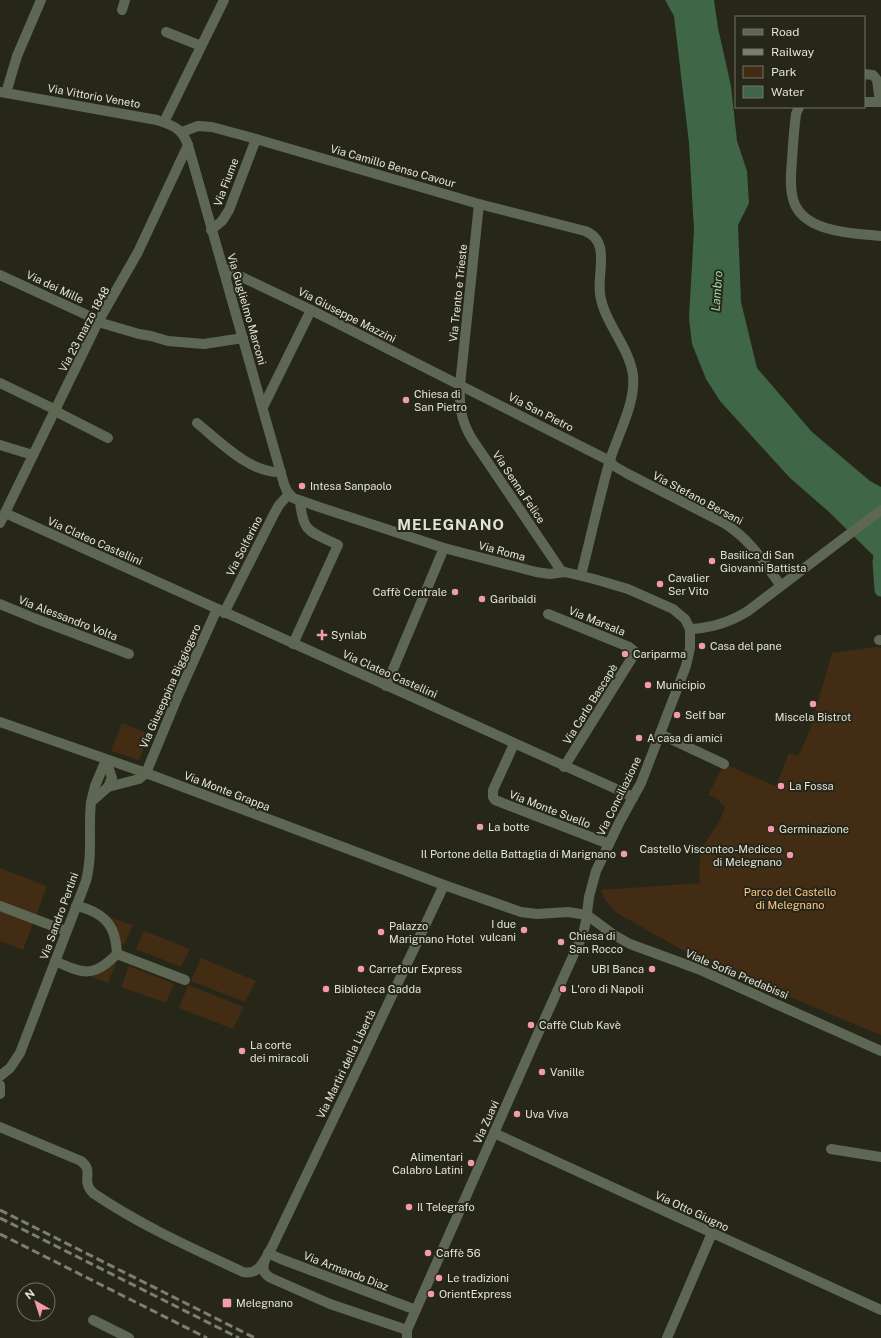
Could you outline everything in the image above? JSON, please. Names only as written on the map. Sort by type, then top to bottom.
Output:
[{"type":"street","points":[[3,92],[41,0]]},
{"type":"street","points":[[122,10],[125,0]]},
{"type":"street","points":[[164,122],[224,0]]},
{"type":"street","points":[[166,32],[201,46]]},
{"type":"street","points":[[865,74],[873,75],[877,80],[880,102],[865,102]]},
{"type":"street","name":"Via Vittorio Veneto","points":[[3,92],[158,120],[174,126],[182,132]]},
{"type":"street","points":[[799,108],[796,114],[790,182],[791,197],[794,205],[808,220],[826,228],[881,236]]},
{"type":"street","name":"Via Camillo Benso Cavour","points":[[182,132],[194,127],[207,126],[256,138],[479,204],[585,231],[596,239],[601,250],[600,286],[602,304],[629,360],[633,379],[630,404],[610,461]]},
{"type":"street","name":"Via Guglielmo Marconi","points":[[182,132],[188,145],[284,484],[289,494]]},
{"type":"street","name":"Via Fiume","points":[[212,230],[222,221],[229,210],[256,138]]},
{"type":"street","name":"Via 23 marzo 1848","points":[[0,523],[98,322],[129,271],[141,247],[188,145]]},
{"type":"street","name":"Via Trento e Trieste","points":[[461,413],[460,386],[479,204]]},
{"type":"street","name":"Via Giuseppe Mazzini","points":[[223,268],[311,310],[460,386]]},
{"type":"street","name":"Via dei Mille","points":[[0,275],[89,316],[98,322],[139,334],[180,343],[204,344],[242,338]]},
{"type":"street","points":[[263,407],[311,310]]},
{"type":"street","points":[[0,383],[108,438]]},
{"type":"street","name":"Via San Pietro","points":[[460,386],[610,461]]},
{"type":"street","name":"Via Senna Felice","points":[[461,413],[465,427],[472,439],[562,572]]},
{"type":"street","points":[[197,423],[248,462],[266,471],[281,472]]},
{"type":"street","points":[[0,445],[33,455]]},
{"type":"street","points":[[581,575],[610,461]]},
{"type":"street","name":"Via Stefano Bersani","points":[[610,461],[614,466],[628,474],[736,530],[749,542],[781,586]]},
{"type":"street","name":"Via Roma","points":[[289,494],[293,498],[300,501],[444,548],[536,572],[550,574],[562,572],[581,575],[628,589],[669,606],[683,616],[690,629]]},
{"type":"street","name":"Via Solferino","points":[[221,611],[279,505],[289,494]]},
{"type":"street","points":[[293,644],[338,545],[307,528],[302,518],[300,501]]},
{"type":"street","points":[[690,629],[713,626],[727,622],[748,611],[881,510]]},
{"type":"street","name":"Via Clateo Castellini","points":[[5,513],[564,767],[625,793],[633,798]]},
{"type":"street","points":[[386,686],[444,548]]},
{"type":"street","name":"Via Alessandro Volta","points":[[0,604],[128,654]]},
{"type":"street","name":"Via Giuseppina Biggiogero","points":[[146,773],[177,698],[221,611]]},
{"type":"street","name":"Via Marsala","points":[[548,614],[629,646],[635,653]]},
{"type":"street","name":"Via Conciliazione","points":[[587,915],[588,903],[598,864],[642,780],[686,666],[690,648],[690,629]]},
{"type":"street","name":"Via Carlo Bascapè","points":[[564,767],[635,653]]},
{"type":"street","name":"Via Monte Grappa","points":[[0,722],[146,773],[444,885],[526,913],[537,914],[568,912],[587,915]]},
{"type":"street","points":[[660,734],[724,764]]},
{"type":"street","name":"Via Monte Suello","points":[[514,744],[493,790],[492,793],[495,800],[609,844]]},
{"type":"street","points":[[91,802],[108,787],[112,778],[106,760]]},
{"type":"street","name":"Via Sandro Pertini","points":[[0,1076],[10,1068],[18,1056],[88,871],[91,802],[95,786],[106,760]]},
{"type":"street","points":[[108,787],[139,779],[146,773]]},
{"type":"street","name":"Via Martiri della Libertà","points":[[268,1253],[360,1064],[444,885]]},
{"type":"street","points":[[0,906],[66,931]]},
{"type":"street","points":[[76,906],[83,907],[99,914],[109,923],[115,934],[117,954]]},
{"type":"street","name":"Viale Sofia Predabissi","points":[[587,915],[614,935],[630,944],[698,969],[881,1051]]},
{"type":"street","name":"Via Zuavi","points":[[407,1334],[416,1310],[581,939],[585,928],[587,915]]},
{"type":"street","points":[[55,961],[77,971],[87,972],[104,966],[117,954]]},
{"type":"street","points":[[117,954],[185,980]]},
{"type":"street","points":[[0,1085],[0,1094]]},
{"type":"street","points":[[0,1127],[81,1161],[86,1167],[88,1174],[86,1184],[93,1193],[161,1232],[243,1272],[250,1273],[258,1269],[268,1253]]},
{"type":"street","name":"Via Otto Giugno","points":[[494,1133],[881,1310]]},
{"type":"street","points":[[830,1149],[881,1157]]},
{"type":"street","points":[[667,1338],[712,1233]]},
{"type":"street","points":[[268,1253],[263,1267],[264,1272],[268,1277],[330,1304],[407,1334]]},
{"type":"street","name":"Via Armando Diaz","points":[[268,1253],[416,1310]]},
{"type":"street","points":[[93,1320],[129,1338]]},
{"type":"green space","name":"Parco del Castello di Melegnano","points":[[877,647],[881,648],[881,1035],[698,959],[617,913],[605,900],[601,890],[700,883],[699,869],[701,849],[719,822],[725,807],[716,798],[708,795],[724,764],[776,786],[789,753],[798,756],[810,730],[832,653]]},
{"type":"green space","points":[[122,723],[149,734],[139,760],[111,751]]},
{"type":"green space","points":[[0,868],[47,886],[23,950],[0,941]]},
{"type":"green space","points":[[95,913],[133,925],[124,945],[116,942]]},
{"type":"green space","points":[[144,931],[190,949],[181,967],[136,949]]},
{"type":"green space","points":[[201,958],[256,981],[245,1002],[191,981]]},
{"type":"green space","points":[[110,961],[116,963],[108,983],[77,971]]},
{"type":"green space","points":[[129,966],[174,984],[166,1003],[121,987]]},
{"type":"green space","points":[[188,985],[244,1007],[233,1029],[179,1008]]},
{"type":"water","name":"Lambro","points":[[665,0],[714,0],[718,28],[731,86],[737,141],[747,171],[749,203],[738,225],[741,302],[757,368],[812,432],[870,481],[881,487],[881,563],[828,511],[790,478],[720,401],[706,379],[692,344],[689,318],[694,230],[689,143],[674,16]]},
{"type":"waterway","points":[[881,550],[879,562],[881,590]]},
{"type":"railway","points":[[0,1210],[255,1338]]},
{"type":"railway","points":[[0,1218],[239,1338]]},
{"type":"railway","points":[[0,1234],[207,1338]]},
{"type":"place","name":"Chiesa di San Pietro","points":[[406,400]]},
{"type":"place","name":"Intesa Sanpaolo","points":[[302,486]]},
{"type":"place","name":"Basilica di San Giovanni Battista","points":[[712,561]]},
{"type":"place","name":"Cavalier Ser Vito","points":[[660,584]]},
{"type":"place","name":"Caffè Centrale","points":[[455,592]]},
{"type":"place","name":"Garibaldi","points":[[482,599]]},
{"type":"place","name":"Synlab","points":[[322,635]]},
{"type":"place","name":"Casa del pane","points":[[702,646]]},
{"type":"place","name":"Cariparma","points":[[625,654]]},
{"type":"place","name":"Municipio","points":[[648,685]]},
{"type":"place","name":"Miscela Bistrot","points":[[813,704]]},
{"type":"place","name":"Self bar","points":[[677,715]]},
{"type":"place","name":"A casa di amici","points":[[639,738]]},
{"type":"place","name":"La Fossa","points":[[781,786]]},
{"type":"place","name":"La botte","points":[[480,827]]},
{"type":"place","name":"Germinazione","points":[[771,829]]},
{"type":"place","name":"Il Portone della Battaglia di Marignano","points":[[624,854]]},
{"type":"place","name":"Castello Visconteo-Mediceo di Melegnano","points":[[790,855]]},
{"type":"place","name":"I due vulcani","points":[[524,930]]},
{"type":"place","name":"Palazzo Marignano Hotel","points":[[381,932]]},
{"type":"place","name":"Chiesa di San Rocco","points":[[561,942]]},
{"type":"place","name":"Carrefour Express","points":[[361,969]]},
{"type":"place","name":"UBI Banca","points":[[652,969]]},
{"type":"place","name":"Biblioteca Gadda","points":[[326,989]]},
{"type":"place","name":"L'oro di Napoli","points":[[563,989]]},
{"type":"place","name":"Caffè Club Kavè","points":[[531,1025]]},
{"type":"place","name":"La corte dei miracoli","points":[[242,1051]]},
{"type":"place","name":"Vanille","points":[[542,1072]]},
{"type":"place","name":"Uva Viva","points":[[517,1114]]},
{"type":"place","name":"Alimentari Calabro Latini","points":[[471,1163]]},
{"type":"place","name":"Il Telegrafo","points":[[409,1207]]},
{"type":"place","name":"Caffè 56","points":[[428,1253]]},
{"type":"place","name":"Le tradizioni","points":[[439,1278]]},
{"type":"place","name":"OrientExpress","points":[[431,1294]]},
{"type":"place","name":"Melegnano","points":[[227,1303]]},
{"type":"district","name":"MELEGNANO","points":[[451,524]]}]
